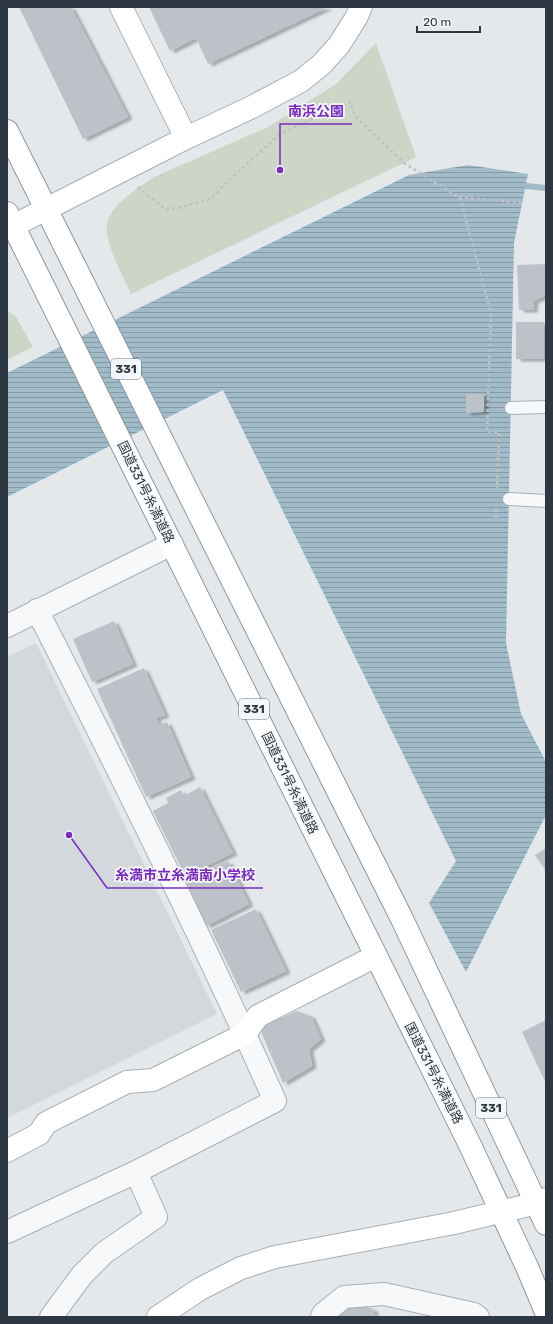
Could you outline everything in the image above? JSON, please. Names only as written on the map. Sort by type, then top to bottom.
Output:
[{"type":"main road","points":[[121,7],[186,138]]},
{"type":"main road","points":[[9,223],[46,210],[301,81],[322,64],[339,44],[356,18],[361,7]]},
{"type":"main road","name":"331","points":[[7,131],[402,919],[446,1014],[541,1201],[546,1224]]},
{"type":"main road","name":"国道331号糸満道路","points":[[9,223],[59,316],[470,1145],[546,1312]]},
{"type":"main road","points":[[7,1151],[39,1134],[46,1123],[127,1082],[153,1080],[245,1034],[258,1016],[379,961]]},
{"type":"main road","points":[[158,1317],[200,1288],[241,1268],[274,1257],[454,1223],[541,1201]]},
{"type":"street","points":[[7,626],[172,544]]},
{"type":"street","points":[[7,1232],[136,1172],[275,1101],[245,1034],[148,830],[37,610]]},
{"type":"street","points":[[51,1317],[82,1275],[104,1253],[156,1217],[136,1172]]},
{"type":"street","points":[[322,1317],[323,1314],[344,1297],[384,1294],[474,1314],[478,1317]]},
{"type":"lane","points":[[511,408],[546,407]]},
{"type":"lane","points":[[509,499],[546,501]]},
{"type":"path","points":[[138,187],[165,209],[178,208],[211,199],[229,180],[280,134],[350,102],[355,116],[404,163],[460,198],[491,313],[487,432],[499,432],[497,491]]},
{"type":"path","points":[[458,197],[522,203]]},
{"type":"path","points":[[496,505],[496,518]]},
{"type":"shaded area","points":[[36,643],[217,1014],[7,1118],[7,657]]},
{"type":"green space","points":[[376,43],[416,157],[131,294],[115,260],[108,240],[107,224],[109,217],[119,203],[133,191],[154,177],[268,127],[336,84]]},
{"type":"green space","points":[[7,310],[16,317],[33,347],[7,360]]},
{"type":"water","points":[[468,165],[528,174],[514,243],[506,643],[521,714],[546,762],[546,815],[466,972],[429,903],[456,861],[223,390],[7,497],[7,373],[409,175]]},
{"type":"building","points":[[19,7],[71,7],[128,117],[83,139]]},
{"type":"building","points":[[149,7],[328,7],[208,64],[196,38],[170,51]]},
{"type":"building","points":[[546,264],[546,295],[534,301],[533,310],[519,310],[517,265]]},
{"type":"building","points":[[516,322],[544,322],[544,359],[516,359]]},
{"type":"building","points":[[466,394],[484,394],[484,412],[466,413]]},
{"type":"building","points":[[114,621],[133,664],[92,682],[73,639]]},
{"type":"building","points":[[144,668],[165,715],[156,718],[159,725],[167,722],[191,777],[146,797],[97,689]]},
{"type":"building","points":[[200,787],[233,853],[185,876],[153,811],[168,803],[166,798],[181,790],[184,796]]},
{"type":"building","points":[[546,848],[546,871],[535,855]]},
{"type":"building","points":[[228,861],[249,904],[206,926],[185,879]]},
{"type":"building","points":[[256,909],[286,971],[241,992],[211,930]]},
{"type":"building","points":[[297,1011],[311,1016],[321,1039],[309,1049],[312,1066],[283,1083],[259,1027]]},
{"type":"building","points":[[546,1020],[546,1084],[522,1032]]},
{"type":"building","points":[[351,1299],[374,1310],[373,1314],[378,1317],[338,1317]]},
{"type":"waterway","points":[[526,186],[546,188]]},
{"type":"place","name":"南浜公園","points":[[280,170]]},
{"type":"place","name":"糸満市立糸満南小学校","points":[[69,835]]}]
